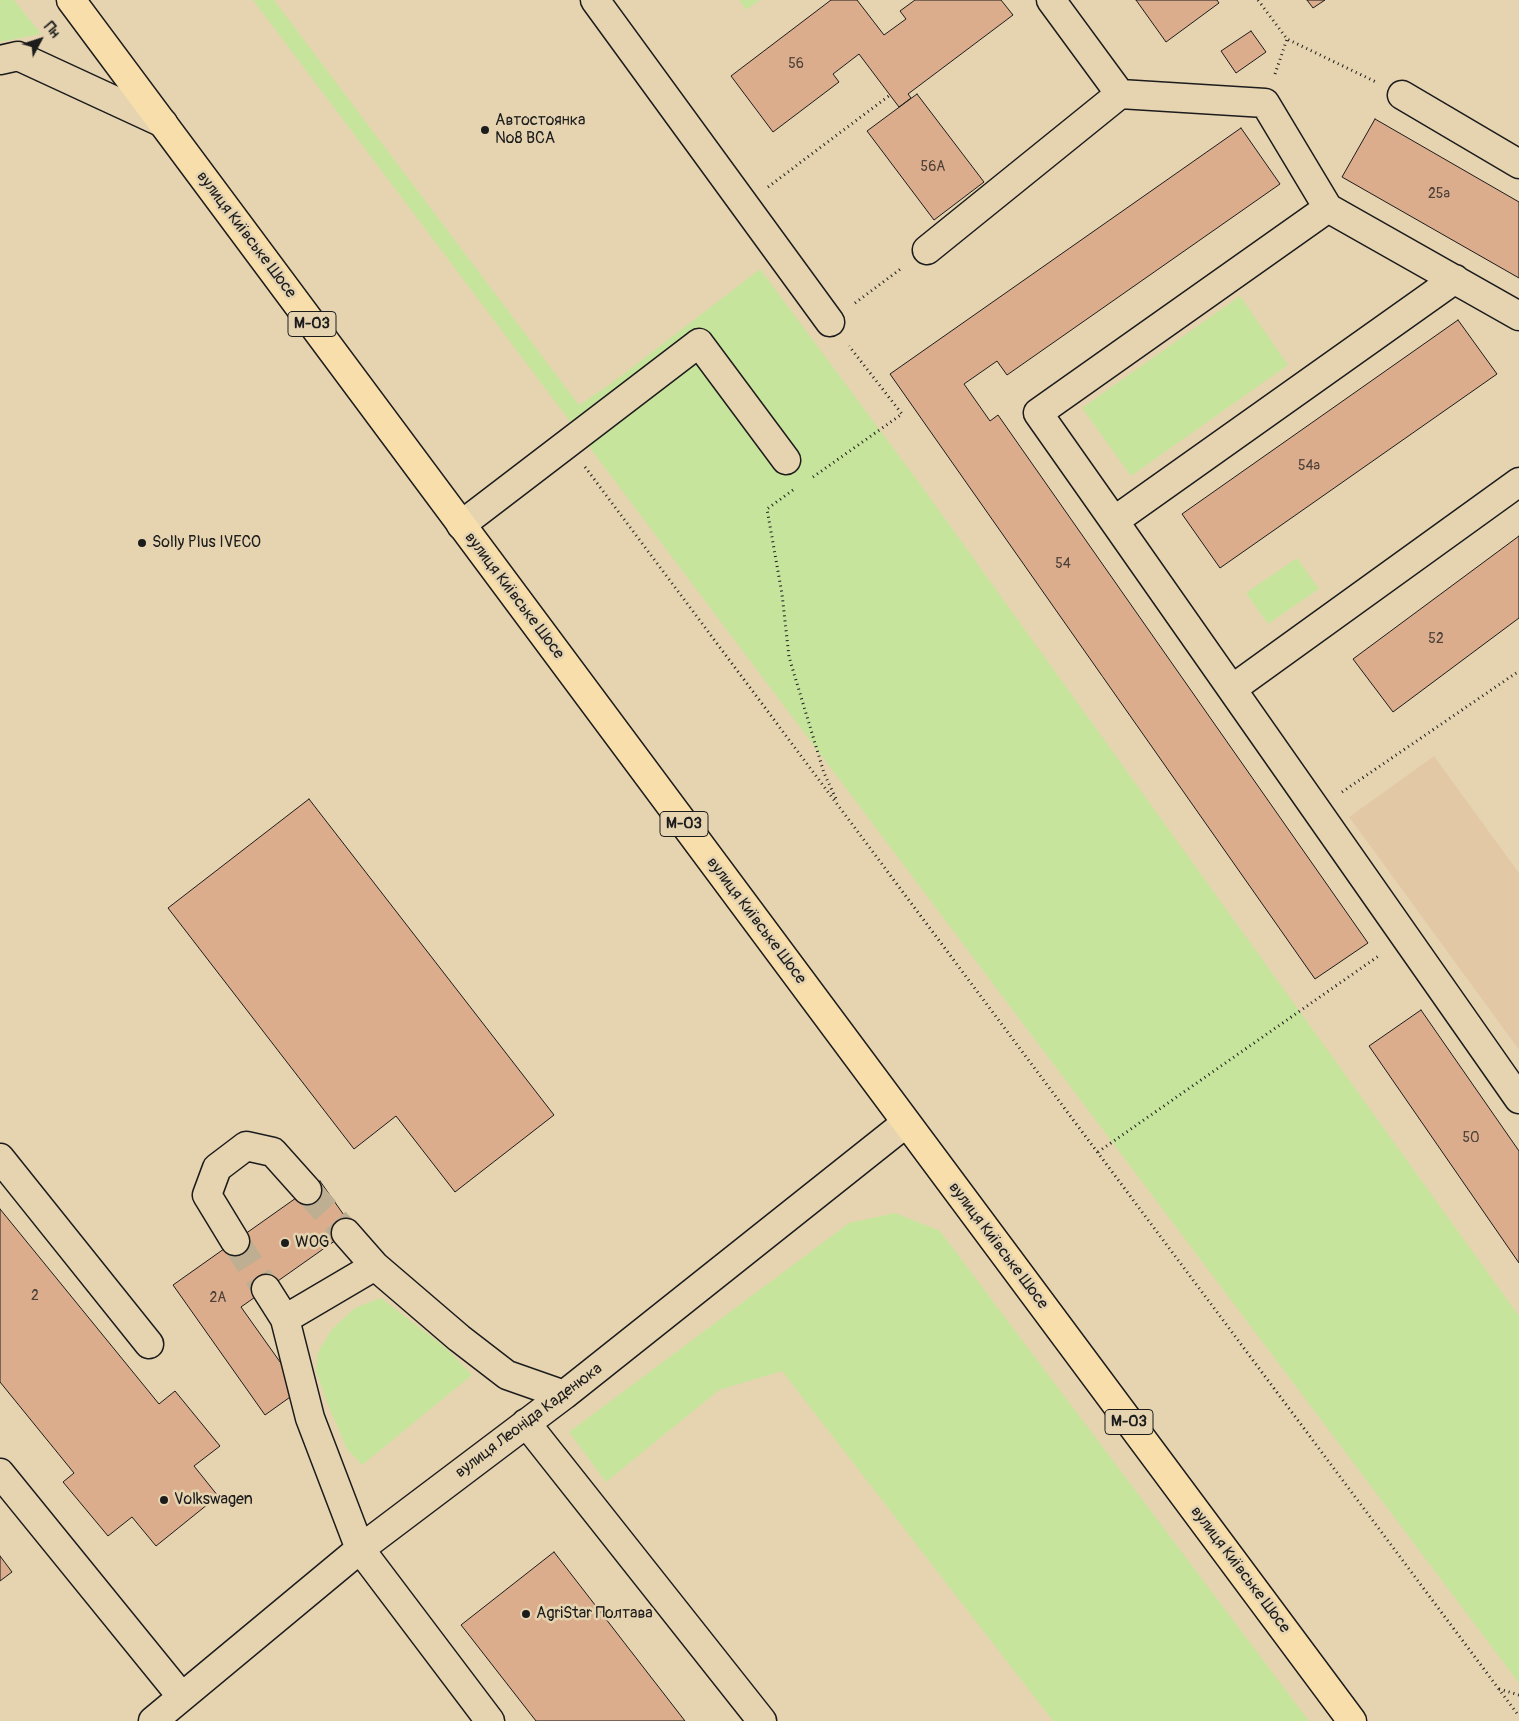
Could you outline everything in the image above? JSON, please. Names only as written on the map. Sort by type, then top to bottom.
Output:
[{"type":"highway","name":"вулиця Київське Шосе","points":[[71,0],[1352,1721]]},
{"type":"street","points":[[595,0],[830,322]]},
{"type":"street","points":[[1051,0],[1120,94]]},
{"type":"street","points":[[0,60],[18,56],[163,123]]},
{"type":"street","points":[[927,250],[1120,94],[1266,103],[1328,208],[1519,316]]},
{"type":"street","points":[[1402,95],[1519,164]]},
{"type":"street","points":[[1328,208],[1038,413],[1519,1099]]},
{"type":"street","points":[[1114,521],[1455,279]]},
{"type":"street","points":[[461,525],[699,343],[786,460]]},
{"type":"street","points":[[1232,690],[1519,482]]},
{"type":"street","name":"вулиця Леоніда Каденюка","points":[[153,1721],[360,1549],[564,1395],[906,1122]]},
{"type":"street","points":[[235,1240],[208,1195],[217,1168],[246,1146],[273,1152],[307,1190]]},
{"type":"street","points":[[0,1158],[150,1344]]},
{"type":"street","points":[[346,1233],[375,1266],[458,1338],[507,1375],[564,1395]]},
{"type":"street","points":[[285,1319],[375,1266]]},
{"type":"street","points":[[266,1289],[285,1319],[310,1418],[360,1549],[490,1721]]},
{"type":"street","points":[[526,1424],[762,1721]]},
{"type":"street","points":[[0,1473],[182,1697]]},
{"type":"path","points":[[1258,0],[1287,39],[1402,95]]},
{"type":"path","points":[[1266,103],[1287,39]]},
{"type":"path","points":[[744,204],[890,96]]},
{"type":"path","points":[[807,481],[902,414],[830,322],[927,250]]},
{"type":"path","points":[[567,444],[1519,1716]]},
{"type":"path","points":[[799,487],[767,509],[782,594],[789,657],[824,773],[839,807]]},
{"type":"path","points":[[1316,810],[1519,671]]},
{"type":"path","points":[[1098,1152],[1405,937]]},
{"type":"path","points":[[1498,1688],[1519,1695]]},
{"type":"shaded area","points":[[1434,756],[1519,873],[1519,1050],[1349,817]]},
{"type":"green space","points":[[0,0],[14,0],[41,34],[0,42]]},
{"type":"green space","points":[[253,0],[274,0],[579,405],[612,383],[760,269],[920,484],[1519,1316],[1519,1683]]},
{"type":"green space","points":[[739,0],[760,0],[746,10]]},
{"type":"green space","points":[[1240,296],[1288,365],[1131,476],[1082,408]]},
{"type":"green space","points":[[1297,558],[1319,589],[1268,624],[1246,593]]},
{"type":"green space","points":[[895,1213],[940,1231],[1309,1721],[1053,1721],[782,1371],[719,1390],[606,1482],[569,1432],[849,1223]]},
{"type":"green space","points":[[381,1298],[446,1348],[472,1375],[362,1465],[347,1449],[327,1402],[316,1371],[318,1352],[332,1329],[355,1308]]},
{"type":"building","points":[[831,0],[857,0],[884,35],[906,19],[900,11],[915,0],[1001,0],[1013,15],[908,94],[911,98],[899,107],[859,54],[833,74],[839,82],[773,132],[731,76]]},
{"type":"building","points":[[1136,0],[1217,0],[1219,3],[1166,42]]},
{"type":"building","points":[[1307,0],[1325,0],[1313,8]]},
{"type":"building","points":[[1251,31],[1266,52],[1236,73],[1221,51]]},
{"type":"building","points":[[917,94],[984,182],[934,220],[867,131]]},
{"type":"building","points":[[1375,119],[1519,202],[1519,278],[1342,177]]},
{"type":"building","points":[[1241,128],[1280,184],[1007,375],[997,361],[964,384],[990,421],[998,415],[1368,943],[1315,979],[890,374]]},
{"type":"building","points":[[1458,320],[1497,374],[1220,568],[1182,514]]},
{"type":"building","points":[[1519,536],[1519,618],[1393,712],[1353,659]]},
{"type":"building","points":[[309,799],[554,1115],[455,1192],[396,1116],[354,1149],[168,908]]},
{"type":"building","points":[[1421,1010],[1519,1151],[1519,1263],[1369,1046]]},
{"type":"building","points":[[320,1181],[353,1228],[241,1307],[300,1390],[265,1415],[173,1285]]},
{"type":"building","points":[[0,1209],[159,1404],[175,1391],[220,1446],[194,1466],[218,1496],[156,1546],[132,1517],[108,1536],[63,1482],[74,1473],[0,1382]]},
{"type":"building","points":[[554,1552],[685,1721],[536,1721],[461,1625]]},
{"type":"building","points":[[0,1556],[12,1572],[0,1581]]},
{"type":"tunnel","points":[[307,1190],[346,1233]]},
{"type":"tunnel","points":[[235,1241],[266,1289]]},
{"type":"place","name":"Автостоянка №8 ВСА","points":[[485,130]]},
{"type":"place","name":"Solly Plus IVECO","points":[[142,543]]},
{"type":"place","name":"WOG","points":[[285,1243]]},
{"type":"place","name":"Volkswagen","points":[[164,1500]]},
{"type":"place","name":"AgriStar Полтава","points":[[526,1614]]}]
